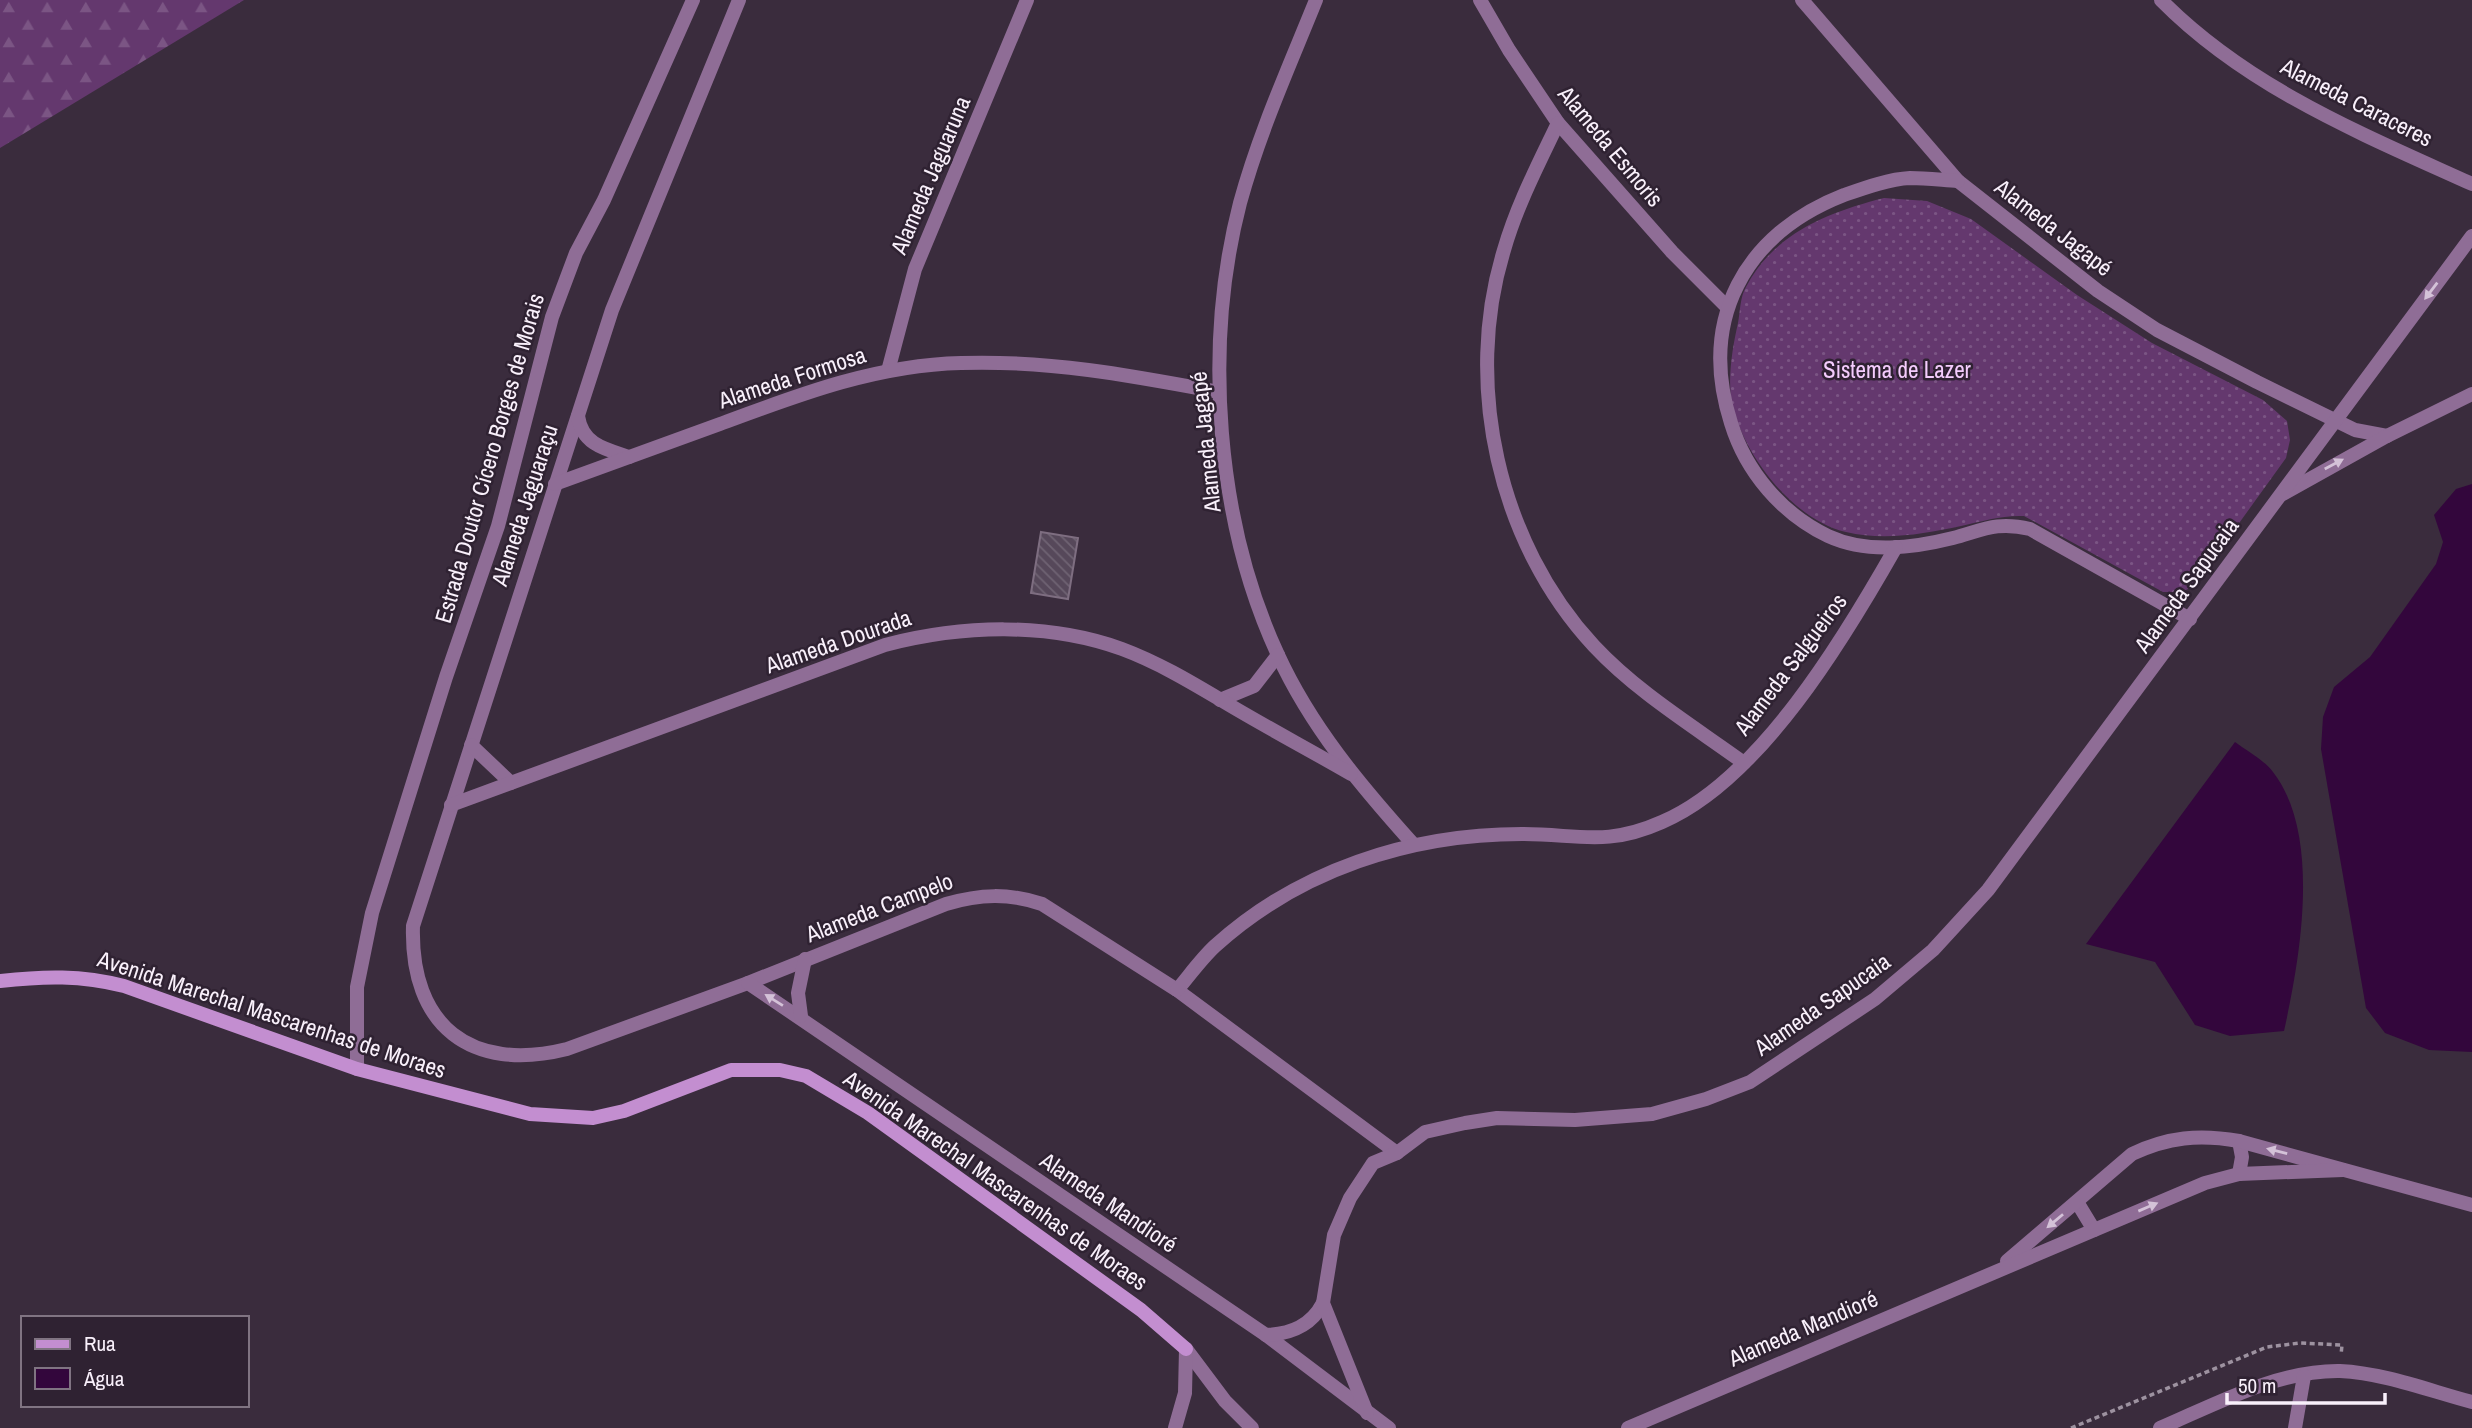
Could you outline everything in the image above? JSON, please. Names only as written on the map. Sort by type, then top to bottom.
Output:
[{"type":"street","name":"Estrada Doutor Cícero Borges de Morais","points":[[357,1069],[357,987],[372,913],[446,677],[498,526],[552,317],[576,253],[604,200],[692,0]]},
{"type":"street","name":"Alameda Jaguaraçu","points":[[447,1030],[428,1004],[416,976],[412,951],[413,926],[611,310],[739,0]]},
{"type":"street","name":"Alameda Jaguaruna","points":[[888,371],[915,269],[1027,0]]},
{"type":"street","name":"Alameda Jagapé","points":[[1316,0],[1265,125],[1240,204],[1227,271],[1219,392],[1236,521],[1250,578],[1278,655],[1326,740],[1351,774],[1413,844]]},
{"type":"street","name":"Alameda Esmoris","points":[[1480,0],[1558,123],[1672,252],[1726,306]]},
{"type":"street","name":"Alameda Jagapé","points":[[1802,0],[1958,181],[2098,291],[2157,330],[2355,430],[2387,436]]},
{"type":"street","name":"Alameda Caraceres","points":[[2161,0],[2250,73],[2309,109],[2472,184]]},
{"type":"street","points":[[1558,123],[1519,206],[1503,251],[1491,307],[1488,386],[1491,431],[1506,492],[1527,545],[1550,587],[1593,645],[1630,680],[1744,763]]},
{"type":"street","points":[[1958,181],[1908,178],[1861,188],[1826,202],[1797,219],[1769,241],[1745,269],[1726,306],[1720,369],[1724,403],[1739,450],[1763,485],[1790,511],[1827,535],[1850,544],[1896,547],[1952,538],[2001,524],[2021,527],[2190,619]]},
{"type":"street","name":"Alameda Sapucaia","points":[[1323,1303],[1334,1235],[1350,1198],[1373,1163],[1397,1153],[1425,1132],[1497,1118],[1575,1120],[1652,1114],[1706,1099],[1750,1082],[1875,999],[1933,950],[1988,890],[2472,236]]},
{"type":"street","name":"Alameda Formosa","points":[[555,484],[818,388],[888,371],[958,363],[1028,363],[1093,369],[1219,392]]},
{"type":"street","points":[[2276,499],[2387,436],[2472,394]]},
{"type":"street","points":[[578,414],[580,431],[594,445],[629,457]]},
{"type":"street","name":"Alameda Salgueiros","points":[[1177,990],[1213,947],[1250,918],[1293,890],[1345,864],[1413,844],[1475,835],[1524,834],[1585,840],[1628,834],[1665,821],[1744,763],[1776,727],[1857,616],[1896,547]]},
{"type":"street","name":"Alameda Dourada","points":[[451,805],[886,645],[923,635],[1015,629],[1066,635],[1121,649],[1184,677],[1351,774]]},
{"type":"street","points":[[1220,699],[1254,686],[1278,655]]},
{"type":"street","points":[[471,745],[511,783]]},
{"type":"street","name":"Alameda Campelo","points":[[447,1030],[471,1046],[503,1056],[538,1056],[567,1049],[748,983],[968,898],[1019,897],[1042,904],[1177,990],[1397,1153]]},
{"type":"street","points":[[801,1016],[798,993],[805,960]]},
{"type":"street","name":"Avenida Marechal Mascarenhas de Moraes","points":[[0,981],[46,976],[93,978],[124,986],[357,1069],[530,1114],[593,1118],[624,1111],[731,1070],[780,1070],[806,1076],[868,1113],[1141,1310],[1186,1349]]},
{"type":"street","name":"Alameda Mandioré","points":[[748,983],[801,1016],[1060,1198],[1266,1335],[1389,1428]]},
{"type":"street","name":"Alameda Mandioré","points":[[1995,1271],[2132,1154],[2156,1142],[2183,1137],[2214,1137],[2239,1142],[2472,1205]]},
{"type":"street","points":[[2239,1142],[2242,1157],[2239,1174]]},
{"type":"street","name":"Alameda Mandioré","points":[[1628,1428],[2205,1183],[2239,1174],[2343,1170]]},
{"type":"street","points":[[2077,1202],[2094,1230]]},
{"type":"street","points":[[1266,1335],[1286,1335],[1301,1327],[1317,1314],[1323,1303]]},
{"type":"street","points":[[1323,1303],[1367,1413]]},
{"type":"street","points":[[1175,1428],[1185,1393],[1186,1349]]},
{"type":"street","points":[[1186,1349],[1225,1401],[1252,1428]]},
{"type":"street","points":[[2160,1428],[2245,1392],[2305,1376],[2339,1371],[2372,1376],[2472,1402]]},
{"type":"street","points":[[2295,1428],[2305,1376]]},
{"type":"path","points":[[2071,1428],[2267,1347],[2300,1343],[2342,1345],[2339,1371]]},
{"type":"green space","points":[[0,0],[244,0],[0,148]]},
{"type":"green space","name":"Sistema de Lazer","points":[[1884,198],[1927,201],[1971,219],[2077,295],[2152,343],[2263,400],[2287,421],[2290,440],[2286,458],[2193,587],[2181,592],[2163,592],[2024,516],[2000,517],[1933,532],[1904,535],[1875,536],[1846,532],[1826,525],[1806,513],[1771,480],[1745,439],[1731,397],[1732,360],[1744,291],[1758,268],[1787,239],[1824,218]]},
{"type":"water","points":[[2472,484],[2472,1052],[2429,1050],[2385,1033],[2366,1008],[2321,749],[2323,717],[2334,687],[2370,657],[2436,564],[2443,542],[2434,515],[2456,489]]},
{"type":"water","points":[[2235,742],[2273,772],[2288,798],[2298,829],[2303,898],[2296,969],[2284,1031],[2230,1036],[2195,1025],[2155,962],[2086,944]]},
{"type":"building","points":[[1041,532],[1078,538],[1068,599],[1031,593]]}]
